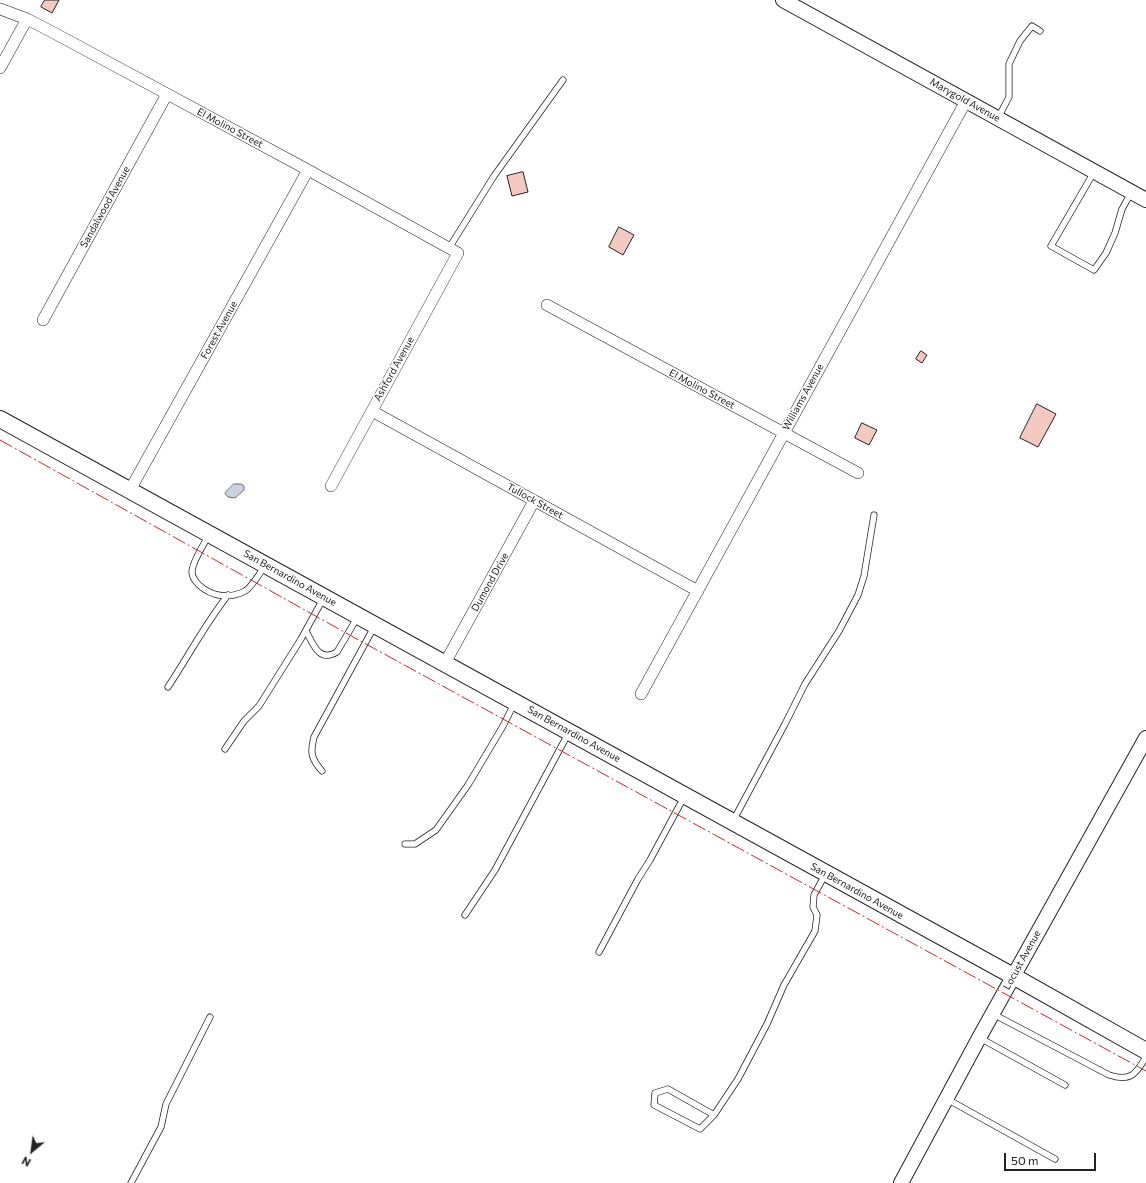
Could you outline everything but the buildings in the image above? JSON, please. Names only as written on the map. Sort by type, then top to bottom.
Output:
[{"type":"main road","name":"San Bernardino Avenue","points":[[0,419],[1014,976],[1146,1051]]},
{"type":"street","name":"Marygold Avenue","points":[[783,0],[1146,200]]},
{"type":"street","name":"El Molino Street","points":[[0,10],[27,19],[454,250]]},
{"type":"street","points":[[0,68],[27,19]]},
{"type":"street","name":"Sandalwood Avenue","points":[[43,320],[167,94]]},
{"type":"street","name":"Williams Avenue","points":[[641,694],[966,101]]},
{"type":"street","name":"Forest Avenue","points":[[130,490],[308,170]]},
{"type":"street","name":"Ashford Avenue","points":[[331,486],[372,411],[454,250]]},
{"type":"street","name":"El Molino Street","points":[[547,305],[858,473]]},
{"type":"street","name":"Tullock Street","points":[[372,411],[698,591]]},
{"type":"street","name":"Dumond Drive","points":[[445,664],[534,501]]},
{"type":"street","name":"Locust Avenue","points":[[901,1183],[992,1013],[1146,738]]},
{"type":"lane","points":[[998,118],[1009,97],[1009,64],[1013,55],[1020,41],[1032,26],[1040,30]]},
{"type":"lane","points":[[454,250],[494,176],[563,80]]},
{"type":"lane","points":[[1094,171],[1051,246],[1094,270],[1106,253],[1115,233],[1122,210],[1132,192]]},
{"type":"lane","points":[[733,822],[805,684],[839,631],[858,595],[864,576],[874,515]]},
{"type":"lane","points":[[210,534],[193,565],[192,571],[193,577],[199,585],[211,593],[228,596],[247,590],[266,565]]},
{"type":"lane","points":[[168,687],[186,660],[206,625],[228,596]]},
{"type":"lane","points":[[225,749],[244,721],[259,706],[306,631],[324,597]]},
{"type":"lane","points":[[306,631],[313,646],[317,650],[324,655],[332,655],[337,652],[358,616]]},
{"type":"lane","points":[[322,771],[316,764],[312,755],[314,737],[375,625]]},
{"type":"lane","points":[[405,844],[415,844],[436,830],[468,785],[503,726],[515,702]]},
{"type":"lane","points":[[465,915],[495,870],[570,732]]},
{"type":"lane","points":[[599,952],[685,795]]},
{"type":"lane","points":[[714,1115],[668,1089],[655,1093],[654,1104],[700,1129],[714,1115],[738,1079],[767,1024],[784,985],[815,931],[817,915],[813,907],[814,895],[826,873]]},
{"type":"lane","points":[[992,1013],[1119,1079],[1130,1076],[1137,1071],[1146,1057]]},
{"type":"lane","points":[[131,1183],[161,1127],[166,1104],[210,1017]]},
{"type":"lane","points":[[979,1038],[1065,1085]]},
{"type":"lane","points":[[946,1098],[1055,1159]]},
{"type":"shaded area","points":[[234,484],[241,484],[244,486],[244,490],[235,498],[228,497],[225,493]]},
{"type":"power","points":[[0,440],[355,638],[1146,1071]]}]
